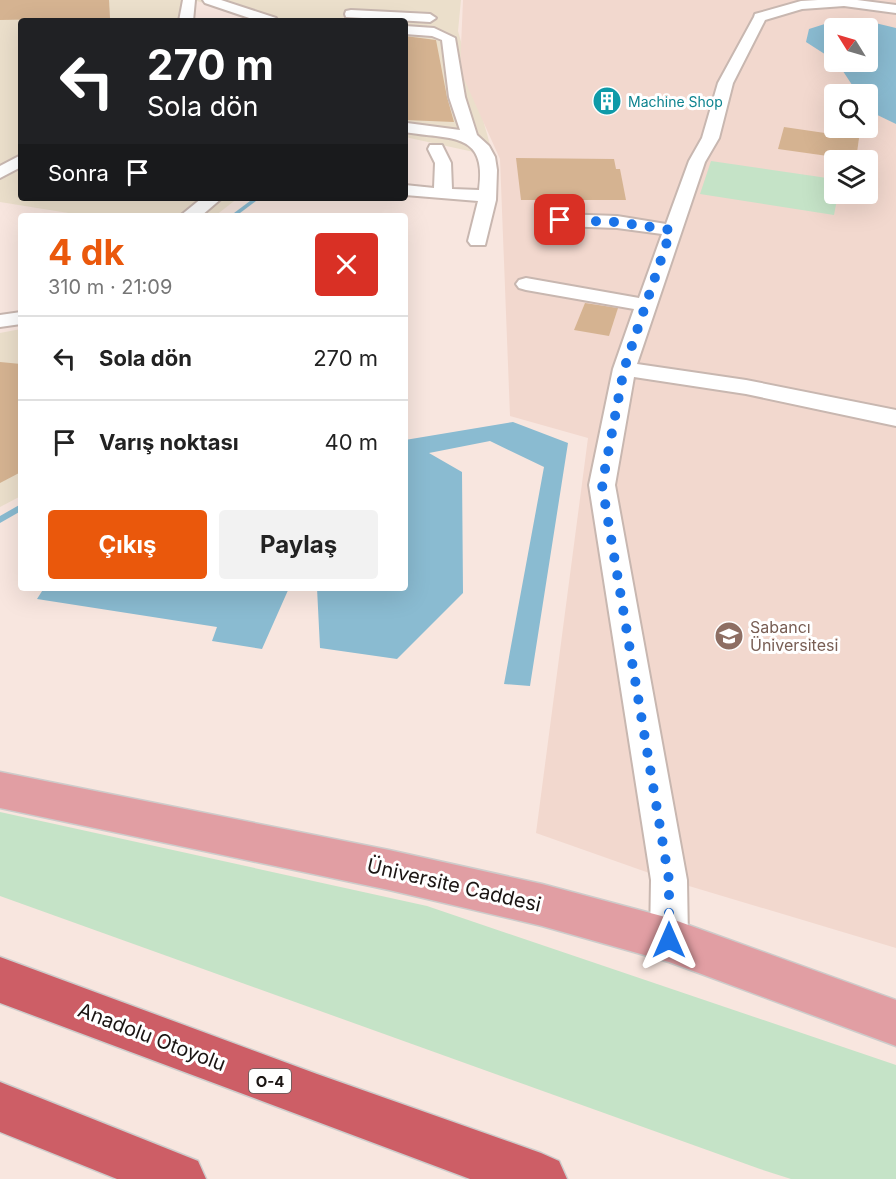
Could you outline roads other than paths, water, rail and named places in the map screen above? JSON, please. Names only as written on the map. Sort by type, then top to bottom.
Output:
[{"type":"highway","name":"Anadolu Otoyolu","points":[[0,980],[317,1099],[542,1179]]},
{"type":"highway","points":[[0,1107],[180,1179]]},
{"type":"main road","name":"Üniversite Caddesi","points":[[0,790],[389,870],[542,905],[669,940],[896,1023]]},
{"type":"street","points":[[186,18],[189,0]]},
{"type":"street","points":[[209,0],[262,18]]},
{"type":"street","points":[[351,14],[359,0]]},
{"type":"street","points":[[669,940],[669,880],[602,485],[624,369],[671,230],[697,161],[704,154],[711,138],[722,93],[760,17],[801,5],[844,2],[896,9]]},
{"type":"street","points":[[342,18],[351,14],[447,20]]},
{"type":"street","points":[[408,30],[434,32],[448,38],[457,97],[470,137]]},
{"type":"street","points":[[408,128],[470,137],[482,147],[488,158],[487,196],[478,241]]},
{"type":"street","points":[[436,149],[443,163],[443,194]]},
{"type":"street","points":[[0,173],[18,162]]},
{"type":"street","points":[[408,190],[487,196]]},
{"type":"street","points":[[193,213],[209,201]]},
{"type":"street","points":[[560,220],[617,222],[671,230]]},
{"type":"street","points":[[526,284],[645,304]]},
{"type":"street","points":[[0,321],[18,318]]},
{"type":"street","points":[[624,369],[746,387],[896,418]]},
{"type":"water","points":[[824,24],[824,54],[806,42],[809,29]]},
{"type":"water","points":[[878,24],[896,28],[896,124],[878,115],[878,84],[851,84],[844,72],[878,72]]},
{"type":"water","points":[[513,422],[568,443],[530,686],[504,684],[544,467],[490,441],[429,453],[462,472],[463,593],[397,659],[320,648],[317,591],[408,591],[408,440]]},
{"type":"water","points":[[42,591],[288,591],[262,649],[212,641],[217,627],[37,599]]},
{"type":"waterway","points":[[237,213],[253,201]]},
{"type":"waterway","points":[[0,520],[18,509]]},
{"type":"place","name":"Machine Shop","points":[[607,101]]},
{"type":"place","name":"Sabancı Üniversitesi","points":[[729,636]]}]
